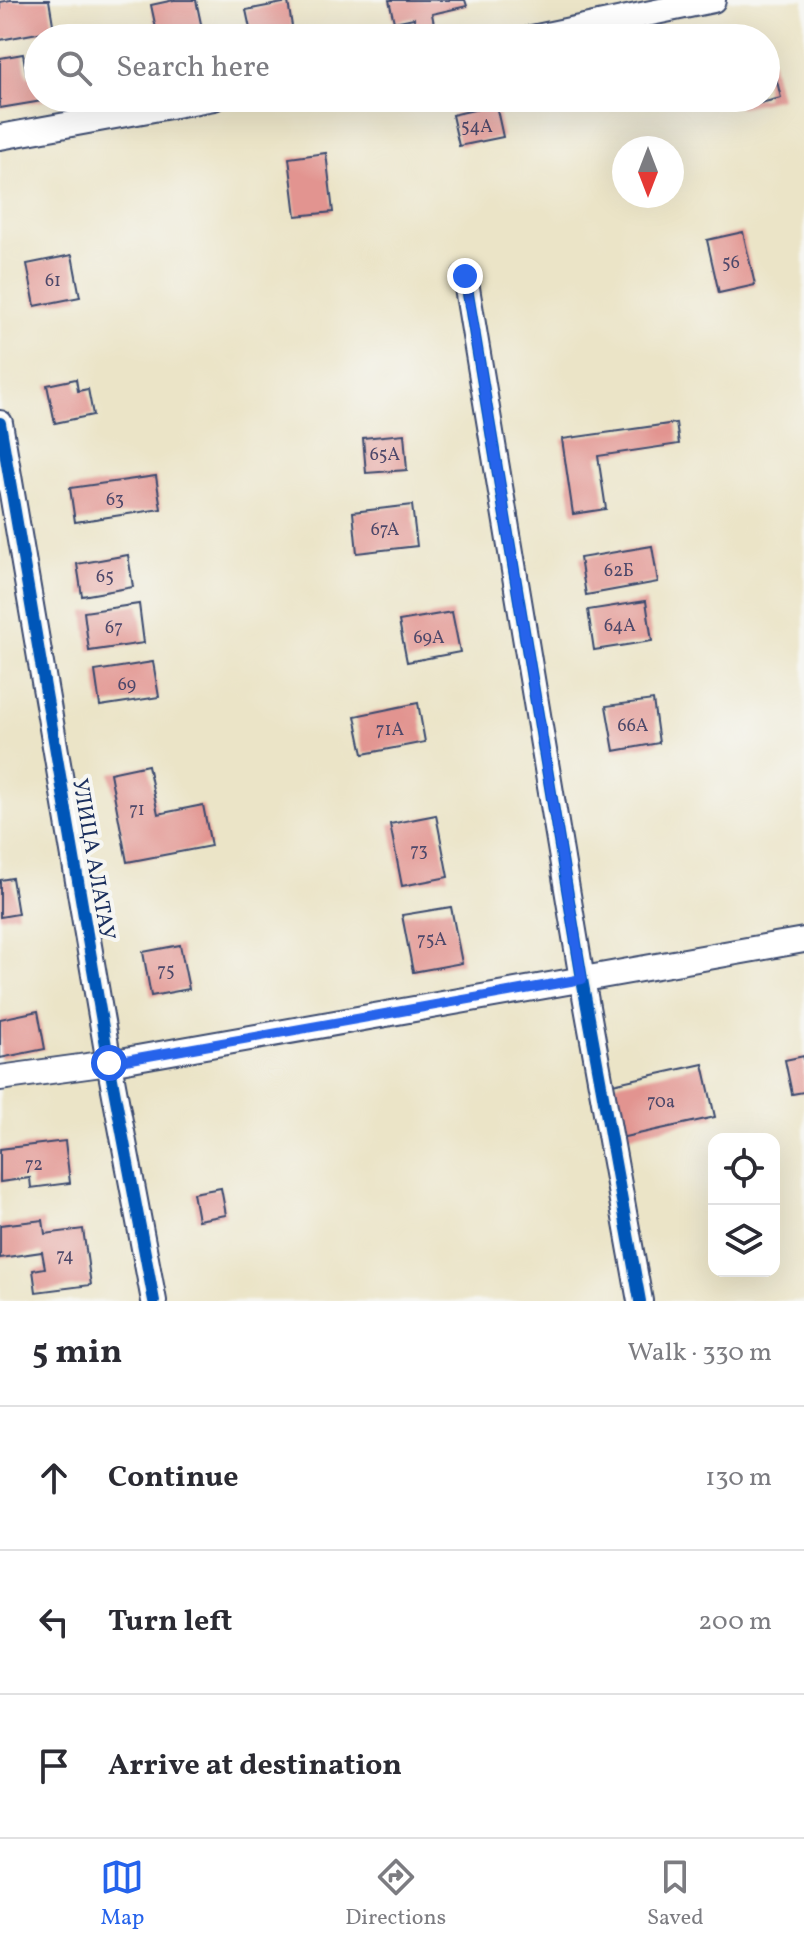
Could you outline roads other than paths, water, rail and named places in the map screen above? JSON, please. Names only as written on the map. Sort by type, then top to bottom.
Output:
[{"type":"street","points":[[599,24],[713,0]]},
{"type":"street","points":[[0,137],[137,112]]},
{"type":"street","points":[[465,276],[582,979],[640,1301]]},
{"type":"street","name":"УЛИЦА АЛАТАУ","points":[[0,423],[109,1063],[154,1301]]},
{"type":"street","points":[[0,1078],[109,1063],[804,940]]}]
